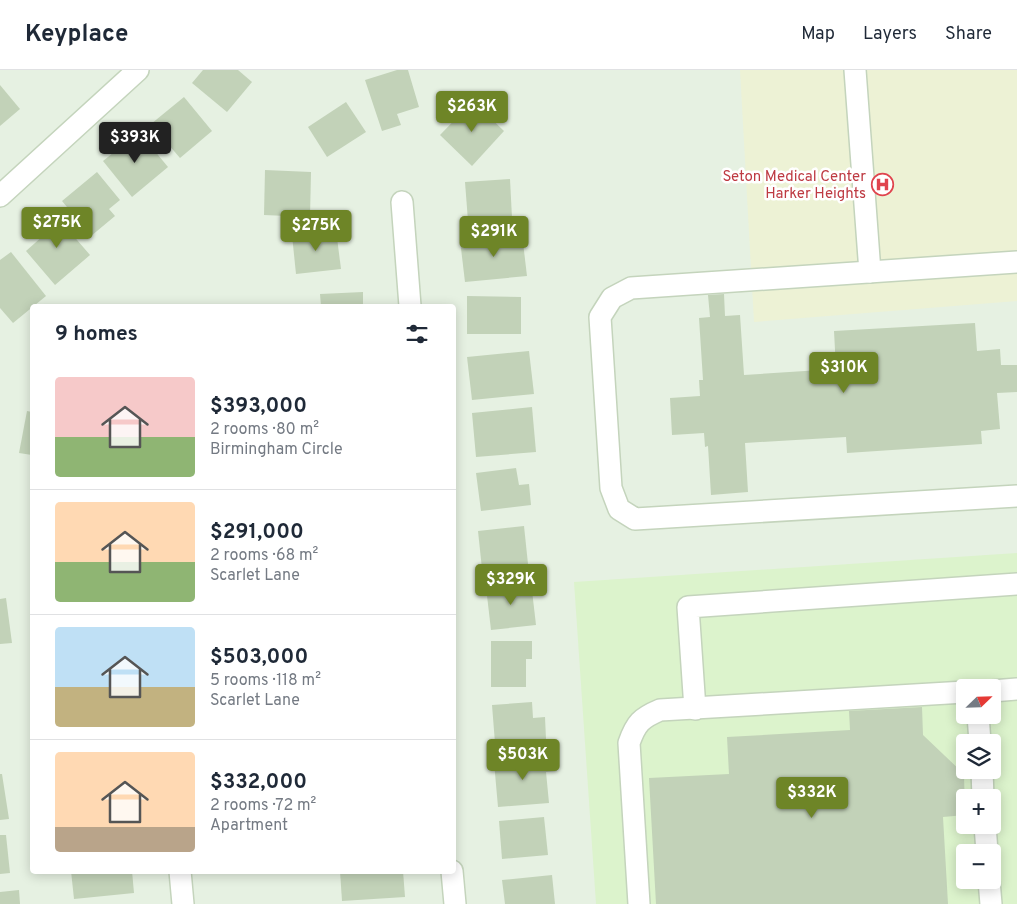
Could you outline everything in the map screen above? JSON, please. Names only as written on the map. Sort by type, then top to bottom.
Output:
[{"type":"street","points":[[0,196],[138,70]]},
{"type":"street","points":[[855,70],[870,272]]},
{"type":"street","points":[[402,202],[410,304]]},
{"type":"street","points":[[1017,262],[630,288],[612,298],[600,317],[611,488],[619,509],[635,519],[1017,496]]},
{"type":"street","points":[[695,709],[688,607],[1017,584]]},
{"type":"street","points":[[1001,690],[1017,689]]},
{"type":"street","points":[[639,904],[629,743],[633,731],[640,721],[650,714],[660,710],[956,693]]},
{"type":"street","points":[[180,874],[183,904]]},
{"type":"street","points":[[452,874],[455,904]]},
{"type":"street","points":[[990,889],[991,904]]},
{"type":"shaded area","name":"Seton Medical Center Harker Heights","points":[[740,70],[1017,70],[1017,301],[754,322]]},
{"type":"shaded area","points":[[1017,553],[1017,904],[596,904],[574,582]]},
{"type":"building","points":[[203,70],[238,70],[252,82],[227,112],[192,83]]},
{"type":"building","points":[[397,70],[408,70],[419,107],[397,114],[401,125],[382,131],[365,80]]},
{"type":"building","points":[[0,85],[20,109],[0,126]]},
{"type":"building","points":[[184,97],[212,131],[180,158],[151,124]]},
{"type":"building","points":[[473,101],[504,131],[472,166],[440,135]]},
{"type":"building","points":[[346,102],[366,132],[327,157],[308,127]]},
{"type":"building","points":[[139,132],[168,167],[132,197],[103,161]]},
{"type":"building","points":[[265,170],[311,172],[310,217],[264,215]]},
{"type":"building","points":[[97,172],[120,200],[109,209],[115,216],[91,236],[62,201]]},
{"type":"building","points":[[510,179],[512,218],[468,221],[465,182]]},
{"type":"building","points":[[52,211],[90,255],[55,285],[26,251],[44,235],[35,226]]},
{"type":"building","points":[[336,230],[341,269],[296,274],[292,235]]},
{"type":"building","points":[[522,234],[527,276],[465,282],[460,240]]},
{"type":"building","points":[[11,252],[46,296],[36,304],[30,304],[30,309],[13,323],[0,308],[0,260]]},
{"type":"building","points":[[363,292],[363,304],[321,304],[320,294]]},
{"type":"building","points":[[724,294],[725,316],[740,315],[744,375],[836,369],[834,331],[975,323],[977,351],[1000,349],[1001,365],[1017,365],[1017,392],[997,393],[1000,429],[981,431],[982,444],[847,453],[846,437],[745,443],[748,492],[711,495],[708,446],[705,447],[704,433],[672,435],[670,398],[700,396],[699,380],[703,380],[699,318],[710,317],[708,295]]},
{"type":"building","points":[[467,296],[521,297],[521,334],[467,334]]},
{"type":"building","points":[[529,351],[534,394],[472,400],[467,357]]},
{"type":"building","points":[[532,407],[536,452],[476,457],[472,413]]},
{"type":"building","points":[[27,411],[30,412],[30,455],[19,453]]},
{"type":"building","points":[[516,468],[519,485],[529,484],[531,505],[481,511],[476,473]]},
{"type":"building","points":[[524,526],[528,564],[482,569],[478,531]]},
{"type":"building","points":[[531,582],[536,625],[491,630],[486,587]]},
{"type":"building","points":[[6,598],[12,643],[0,644],[0,599]]},
{"type":"building","points":[[491,641],[532,641],[532,659],[526,659],[526,687],[491,687]]},
{"type":"building","points":[[532,702],[533,718],[545,717],[546,739],[495,743],[492,705]]},
{"type":"building","points":[[922,707],[923,735],[956,766],[956,779],[964,779],[964,789],[956,789],[956,816],[943,817],[948,904],[656,904],[649,778],[729,774],[727,737],[850,730],[849,711]]},
{"type":"building","points":[[556,756],[557,771],[546,772],[549,803],[498,807],[494,762]]},
{"type":"building","points":[[0,774],[2,774],[9,819],[0,820]]},
{"type":"building","points":[[544,817],[548,855],[502,859],[499,821]]},
{"type":"building","points":[[0,835],[6,835],[10,873],[0,874]]},
{"type":"building","points":[[71,874],[132,874],[134,893],[74,899]]},
{"type":"building","points":[[340,874],[403,874],[405,897],[342,901]]},
{"type":"building","points":[[552,875],[555,904],[505,904],[502,880]]},
{"type":"building","points":[[19,890],[20,904],[0,904],[0,892]]},
{"type":"place","name":"Seton Medical Center Harker Heights","points":[[882,185]]}]
